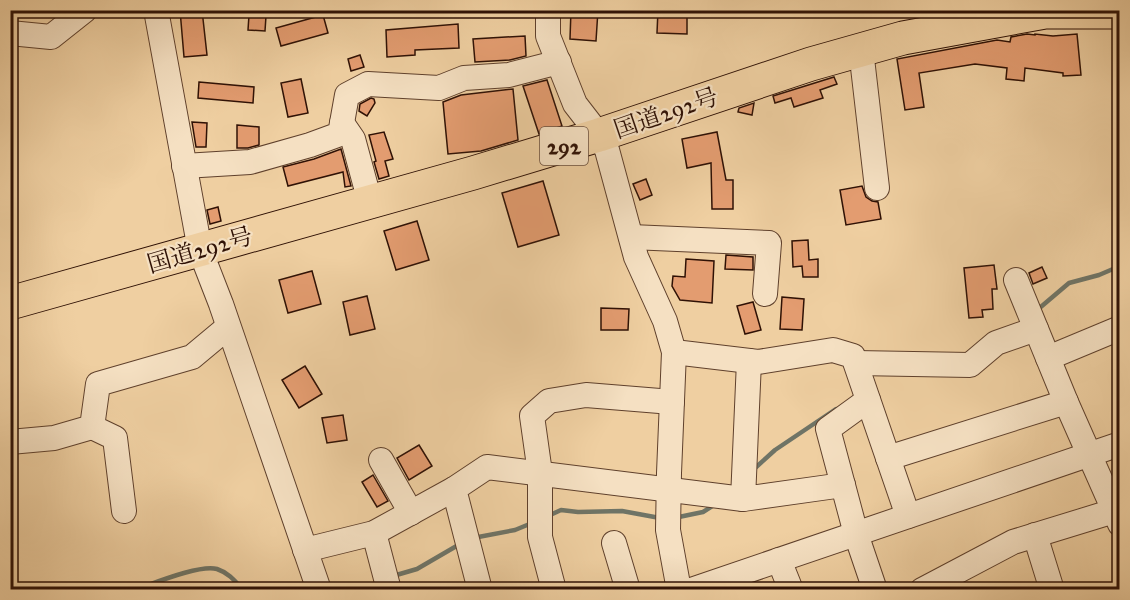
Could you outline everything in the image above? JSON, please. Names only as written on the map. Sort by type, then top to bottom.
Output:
[{"type":"highway","name":"国道292号","points":[[10,303],[599,135],[811,64],[979,17],[1045,12],[1119,12]]},
{"type":"street","points":[[10,33],[51,37],[84,10]]},
{"type":"street","points":[[156,10],[200,250],[319,590]]},
{"type":"street","points":[[548,10],[548,36],[575,104],[599,135],[607,150],[636,256],[665,321],[674,352],[668,530],[679,590]]},
{"type":"street","points":[[861,50],[877,188]]},
{"type":"street","points":[[184,166],[250,162],[339,134],[347,95],[368,84],[439,88],[464,78],[509,75],[559,62]]},
{"type":"street","points":[[342,123],[353,139],[370,202]]},
{"type":"street","points":[[631,237],[769,243],[765,294]]},
{"type":"street","points":[[922,590],[956,581],[1013,542],[1117,517],[1066,402],[1016,280]]},
{"type":"street","points":[[92,427],[98,384],[192,357],[228,327]]},
{"type":"street","points":[[1048,358],[1119,328]]},
{"type":"street","points":[[856,363],[970,365],[996,343],[1036,329]]},
{"type":"street","points":[[674,352],[758,362],[833,350],[853,356],[908,516]]},
{"type":"street","points":[[743,500],[749,361]]},
{"type":"street","points":[[554,590],[540,537],[540,473],[532,416],[549,401],[586,395],[672,402]]},
{"type":"street","points":[[868,400],[828,429],[856,534],[876,590]]},
{"type":"street","points":[[888,458],[1066,402]]},
{"type":"street","points":[[10,442],[54,438],[92,427],[116,438],[124,511]]},
{"type":"street","points":[[704,587],[1119,444]]},
{"type":"street","points":[[381,460],[411,513]]},
{"type":"street","points":[[305,550],[374,533],[454,489],[487,467],[743,500],[843,485]]},
{"type":"street","points":[[454,489],[480,590]]},
{"type":"street","points":[[374,533],[389,590]]},
{"type":"street","points":[[1035,535],[1052,590]]},
{"type":"street","points":[[614,543],[628,590]]},
{"type":"street","points":[[779,560],[791,590]]},
{"type":"building","points":[[180,10],[202,10],[207,55],[184,57]]},
{"type":"building","points":[[571,10],[598,10],[596,41],[570,39]]},
{"type":"building","points":[[658,10],[687,10],[687,34],[657,33]]},
{"type":"building","points":[[249,15],[266,16],[265,31],[248,30]]},
{"type":"building","points":[[323,15],[328,33],[281,46],[276,28]]},
{"type":"building","points":[[458,24],[459,48],[415,50],[415,55],[387,57],[386,30]]},
{"type":"building","points":[[1027,34],[1053,36],[1077,34],[1081,75],[1063,76],[1063,73],[1025,68],[1024,81],[1006,79],[1007,68],[975,64],[919,73],[924,107],[905,110],[897,59],[997,40],[1010,42],[1011,37]]},
{"type":"building","points":[[525,36],[526,56],[510,60],[475,62],[473,39]]},
{"type":"building","points":[[360,55],[364,67],[351,71],[348,59]]},
{"type":"building","points":[[834,77],[837,84],[820,90],[823,98],[794,107],[791,98],[775,103],[773,96]]},
{"type":"building","points":[[301,79],[308,113],[288,117],[281,83]]},
{"type":"building","points":[[547,80],[562,126],[539,134],[523,86]]},
{"type":"building","points":[[199,82],[254,87],[253,103],[198,98]]},
{"type":"building","points":[[513,89],[518,140],[481,151],[448,154],[443,102],[461,95]]},
{"type":"building","points":[[371,98],[375,103],[367,116],[359,111],[360,104]]},
{"type":"building","points":[[754,103],[752,115],[738,112],[739,108]]},
{"type":"building","points":[[192,122],[207,123],[206,147],[196,147]]},
{"type":"building","points":[[237,125],[259,127],[259,145],[237,148]]},
{"type":"building","points":[[384,132],[393,159],[385,161],[389,176],[379,179],[369,135]]},
{"type":"building","points":[[717,132],[726,180],[733,180],[733,209],[712,209],[711,163],[687,168],[682,139]]},
{"type":"building","points":[[341,149],[351,186],[345,187],[343,172],[288,186],[283,167]]},
{"type":"building","points":[[646,179],[652,195],[640,200],[633,184]]},
{"type":"building","points":[[543,181],[559,235],[518,247],[502,193]]},
{"type":"building","points":[[862,186],[866,197],[878,202],[881,219],[846,225],[840,190]]},
{"type":"building","points":[[218,207],[221,221],[210,224],[207,210]]},
{"type":"building","points":[[417,221],[429,260],[396,270],[384,231]]},
{"type":"building","points":[[808,240],[809,260],[818,259],[818,277],[803,277],[802,266],[793,267],[792,241]]},
{"type":"building","points":[[726,255],[753,257],[753,270],[725,269]]},
{"type":"building","points":[[686,259],[714,261],[712,303],[680,300],[672,286],[673,276],[685,277]]},
{"type":"building","points":[[994,265],[997,289],[992,289],[993,309],[982,310],[983,317],[969,318],[964,268]]},
{"type":"building","points":[[1042,267],[1047,278],[1033,284],[1029,273]]},
{"type":"building","points":[[312,271],[321,304],[288,313],[279,280]]},
{"type":"building","points":[[367,296],[375,329],[350,335],[343,302]]},
{"type":"building","points":[[782,297],[804,299],[802,330],[780,329]]},
{"type":"building","points":[[753,302],[761,330],[745,334],[737,306]]},
{"type":"building","points":[[601,308],[629,309],[628,330],[601,330]]},
{"type":"building","points":[[305,366],[322,394],[299,408],[282,380]]},
{"type":"building","points":[[343,415],[347,440],[327,443],[322,418]]},
{"type":"building","points":[[419,445],[432,466],[409,480],[397,458]]},
{"type":"building","points":[[373,475],[388,501],[377,507],[362,482]]},
{"type":"waterway","points":[[1036,311],[1069,283],[1099,275],[1120,266]]},
{"type":"waterway","points":[[754,469],[775,450],[836,409]]},
{"type":"waterway","points":[[674,518],[703,512],[714,505]]},
{"type":"waterway","points":[[548,516],[561,510],[622,511],[660,518]]},
{"type":"waterway","points":[[473,538],[515,530],[532,523]]},
{"type":"waterway","points":[[393,576],[417,569],[460,544]]},
{"type":"waterway","points":[[134,590],[176,575],[209,568],[225,573],[243,590]]}]
